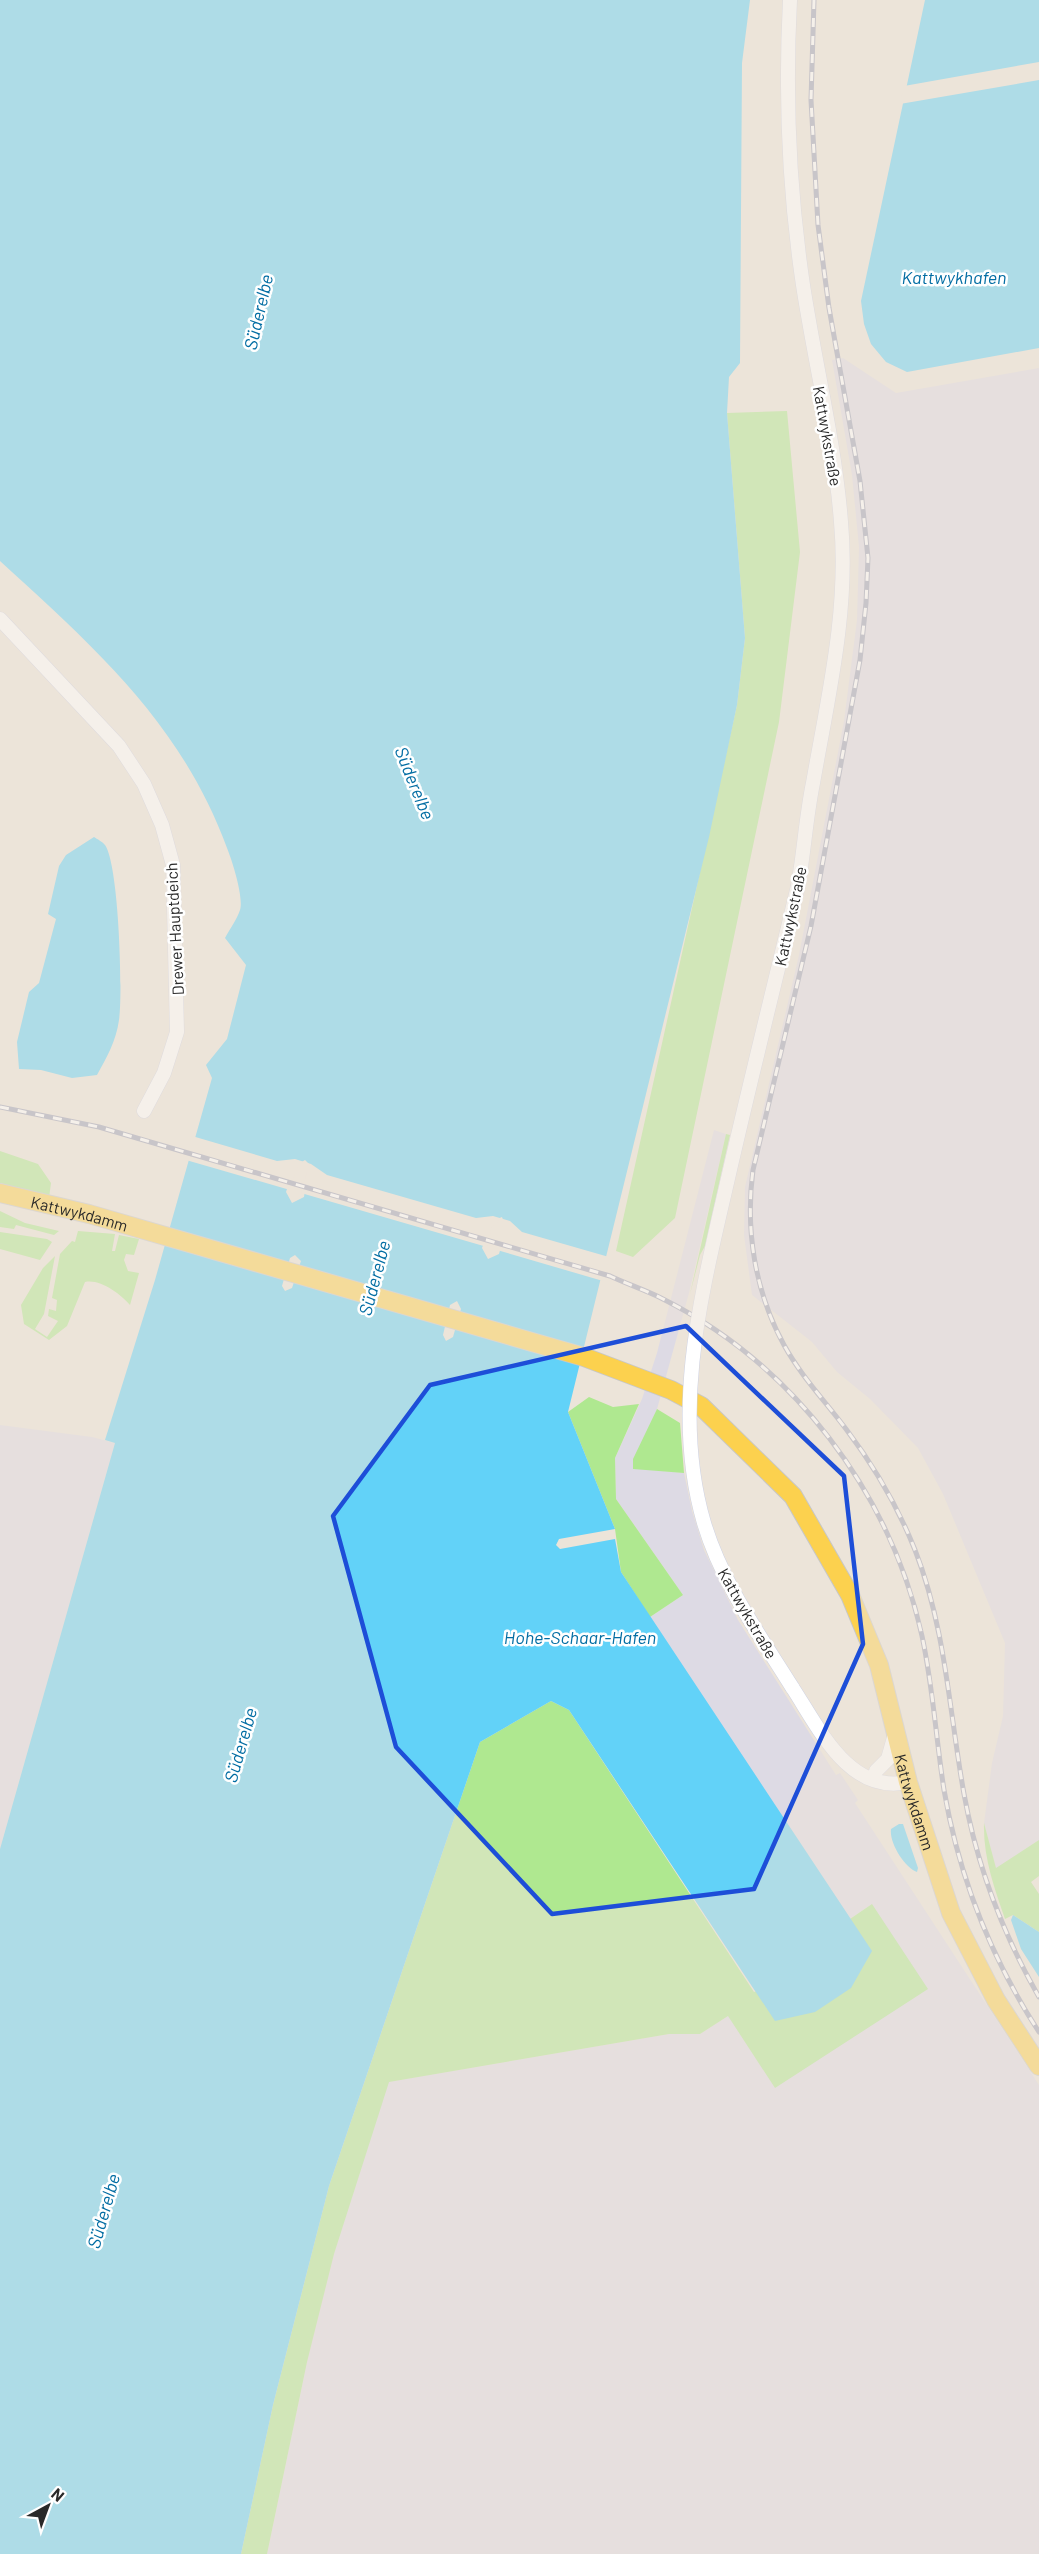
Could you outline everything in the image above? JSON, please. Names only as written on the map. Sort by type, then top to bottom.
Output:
[{"type":"main road","name":"Kattwykdamm","points":[[0,1193],[159,1234],[584,1357],[670,1394],[742,1449],[759,1465],[766,1478],[811,1528],[841,1576],[879,1665],[908,1782],[951,1913],[991,1991],[1039,2066]]},
{"type":"street","name":"Kattwykstraße","points":[[790,0],[788,104],[796,226],[807,309],[833,454],[842,524],[843,581],[837,649],[808,811],[798,886],[703,1297],[691,1369],[689,1421],[695,1484],[711,1544],[733,1592],[841,1760],[855,1771],[871,1774],[875,1781],[908,1782]]},
{"type":"street","name":"Drewer Hauptdeich","points":[[0,619],[119,746],[144,784],[162,825],[173,865],[177,1032],[164,1072],[144,1111]]},
{"type":"street","points":[[871,1774],[888,1759],[896,1729]]},
{"type":"highlighted area","points":[[686,1326],[844,1476],[863,1644],[754,1889],[552,1914],[396,1747],[333,1516],[430,1385]]},
{"type":"shaded area","points":[[843,358],[896,393],[1039,368],[1039,1840],[996,1869],[984,1823],[992,1763],[1003,1716],[1005,1643],[943,1494],[918,1448],[870,1399],[837,1372],[812,1342],[752,1295],[744,1235],[745,1187],[799,955],[844,721],[857,620],[859,547],[852,475],[832,360]]},
{"type":"shaded area","points":[[714,1130],[726,1134],[689,1293],[657,1409],[633,1468],[684,1473],[692,1511],[704,1550],[738,1620],[836,1775],[840,1773],[858,1800],[855,1803],[1039,2085],[1039,2554],[267,2554],[307,2362],[334,2254],[388,2082],[669,2034],[700,2034],[728,2016],[872,1904],[850,1919],[650,1617],[683,1595],[616,1499],[615,1458],[642,1399],[657,1353]]},
{"type":"shaded area","points":[[0,1425],[92,1437],[115,1443],[0,1849]]},
{"type":"green space","points":[[787,411],[800,552],[779,722],[675,1218],[633,1257],[616,1251],[737,705],[745,638],[727,413]]},
{"type":"green space","points":[[726,1134],[730,1135],[705,1246],[700,1255],[690,1294]]},
{"type":"green space","points":[[0,1151],[38,1164],[51,1183],[49,1198],[0,1183]]},
{"type":"green space","points":[[0,1211],[25,1223],[59,1231],[54,1235],[16,1225],[14,1229],[0,1227]]},
{"type":"green space","points":[[78,1231],[115,1234],[112,1251],[115,1251],[119,1235],[139,1239],[134,1255],[126,1254],[124,1260],[128,1271],[139,1273],[130,1305],[104,1285],[85,1282],[67,1326],[49,1340],[24,1324],[21,1305],[43,1268],[55,1256],[44,1314],[35,1329],[47,1337],[58,1321],[48,1316],[49,1309],[56,1311],[57,1300],[52,1298],[60,1254],[72,1241],[75,1242]]},
{"type":"green space","points":[[0,1232],[47,1239],[52,1242],[40,1260],[0,1249]]},
{"type":"green space","points":[[589,1397],[613,1407],[639,1404],[615,1458],[616,1499],[683,1595],[650,1617],[621,1572],[615,1529],[568,1412]]},
{"type":"green space","points":[[657,1409],[680,1423],[684,1473],[633,1469],[633,1459]]},
{"type":"green space","points":[[551,1701],[569,1710],[754,1992],[871,1951],[850,1919],[872,1904],[928,1989],[775,2088],[728,2016],[700,2034],[669,2034],[389,2082],[334,2254],[307,2362],[267,2554],[241,2554],[273,2405],[329,2186],[480,1742]]},
{"type":"green space","points":[[984,1823],[996,1868],[1039,1840],[1039,1876],[1031,1882],[1039,1894],[1039,1932],[1013,1915],[1005,1919],[987,1860]]},
{"type":"water","points":[[0,0],[750,0],[742,63],[740,363],[729,377],[727,413],[745,638],[737,705],[709,837],[568,1412],[615,1529],[559,1539],[556,1545],[560,1549],[615,1539],[621,1572],[872,1951],[851,1988],[815,2012],[775,2021],[569,1710],[551,1701],[480,1742],[329,2186],[273,2405],[241,2554],[0,2554],[0,1849],[115,1443],[105,1440],[155,1280],[212,1078],[206,1065],[227,1039],[246,965],[225,938],[237,917],[241,904],[234,870],[208,803],[185,763],[160,725],[132,690],[69,625],[0,561]],"holes":[[[305,1160],[309,1164],[304,1197],[292,1203],[286,1192],[294,1167]],[[502,1217],[506,1229],[499,1254],[488,1259],[482,1248],[492,1221]],[[295,1255],[301,1261],[292,1288],[285,1291],[282,1286],[290,1258]],[[457,1301],[461,1309],[453,1337],[446,1341],[443,1335],[450,1305]]]},
{"type":"water","name":"Kattwykhafen","points":[[925,0],[1039,0],[1039,348],[907,372],[886,362],[871,344],[864,324],[861,301]]},
{"type":"water","points":[[94,837],[105,845],[110,857],[117,902],[120,1006],[116,1035],[97,1075],[72,1078],[41,1070],[19,1069],[17,1042],[29,992],[39,983],[56,919],[48,914],[59,866],[66,855]]},
{"type":"water","points":[[903,1824],[918,1868],[917,1872],[908,1866],[895,1848],[891,1829]]},
{"type":"water","points":[[1013,1915],[1039,1932],[1039,1977],[1021,1949],[1011,1920]]},
{"type":"pier","points":[[1039,62],[1039,80],[900,104],[904,86]]},
{"type":"pier","points":[[192,1136],[277,1161],[295,1159],[311,1164],[327,1175],[476,1218],[493,1216],[510,1221],[522,1232],[609,1257],[603,1281],[497,1250],[503,1228],[500,1220],[492,1226],[487,1247],[301,1193],[307,1172],[304,1163],[297,1168],[290,1190],[186,1160]]},
{"type":"railway","points":[[814,0],[811,100],[818,225],[829,308],[860,481],[868,558],[866,603],[860,660],[811,926],[753,1170],[750,1215],[752,1238],[759,1282],[774,1325],[784,1345],[876,1472],[915,1550],[934,1610],[946,1670],[964,1794],[976,1847],[1003,1924],[1039,1997]]},
{"type":"railway","points":[[0,1107],[99,1127],[610,1276],[661,1298],[709,1326],[753,1358],[793,1396],[829,1438],[860,1483],[886,1532],[907,1583],[922,1636],[944,1790],[958,1854],[992,1946],[1039,2032]]},
{"type":"water label","name":"Süderelbe","points":[[258,312]]},
{"type":"water label","name":"Süderelbe","points":[[415,783]]},
{"type":"water label","name":"Süderelbe","points":[[374,1278]]},
{"type":"water label","name":"Hohe-Schaar-Hafen","points":[[580,1637]]},
{"type":"water label","name":"Süderelbe","points":[[240,1745]]},
{"type":"water label","name":"Süderelbe","points":[[103,2211]]}]
